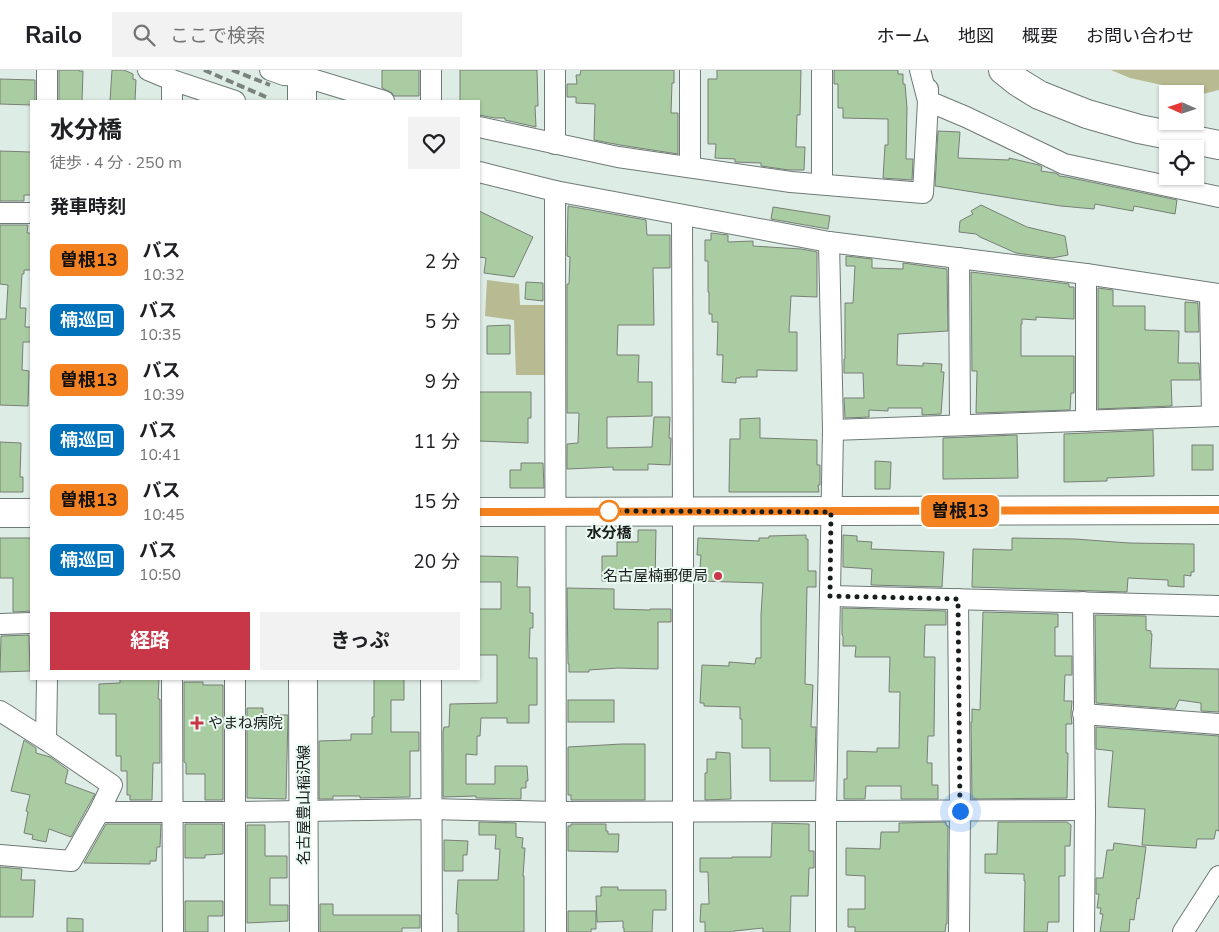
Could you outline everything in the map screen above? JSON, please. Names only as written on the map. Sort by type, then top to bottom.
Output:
[{"type":"main road","points":[[1003,70],[1039,95],[1087,114],[1139,129],[1219,145]]},
{"type":"main road","points":[[480,512],[1219,510]]},
{"type":"main road","points":[[0,512],[30,512]]},
{"type":"main road","name":"名古屋豊山稲沢線","points":[[303,680],[304,932]]},
{"type":"street","points":[[47,70],[47,100]]},
{"type":"street","points":[[148,70],[232,100]]},
{"type":"street","points":[[270,70],[302,83],[379,100]]},
{"type":"street","points":[[431,70],[431,100]]},
{"type":"street","points":[[555,70],[555,144]]},
{"type":"street","points":[[690,70],[690,167]]},
{"type":"street","points":[[822,70],[822,184]]},
{"type":"street","points":[[920,70],[928,101]]},
{"type":"street","points":[[480,127],[618,157],[791,182],[924,192],[928,70]]},
{"type":"street","points":[[172,80],[172,100]]},
{"type":"street","points":[[928,101],[1064,164],[1219,196]]},
{"type":"street","points":[[480,172],[555,190],[830,242],[1086,274],[1215,294],[1216,416],[833,430]]},
{"type":"street","points":[[555,190],[556,932]]},
{"type":"street","points":[[0,213],[30,213]]},
{"type":"street","points":[[682,215],[683,932]]},
{"type":"street","points":[[826,932],[826,811],[833,430],[830,242]]},
{"type":"street","points":[[959,258],[960,425]]},
{"type":"street","points":[[1086,274],[1086,421]]},
{"type":"street","points":[[830,596],[1219,606]]},
{"type":"street","points":[[958,599],[959,932]]},
{"type":"street","points":[[1083,602],[1084,932]]},
{"type":"street","points":[[0,624],[30,623]]},
{"type":"street","points":[[46,740],[47,680]]},
{"type":"street","points":[[172,680],[173,932]]},
{"type":"street","points":[[235,680],[235,932]]},
{"type":"street","points":[[431,680],[432,932]]},
{"type":"street","points":[[0,711],[112,785],[71,861],[0,855]]},
{"type":"street","points":[[1084,714],[1219,724]]},
{"type":"street","points":[[99,812],[431,809],[556,812],[1085,810]]},
{"type":"street","points":[[1183,932],[1219,876]]},
{"type":"green space","points":[[1111,70],[1219,70],[1219,90],[1204,94],[1204,85],[1162,85],[1130,78]]},
{"type":"green space","points":[[487,280],[519,284],[520,305],[544,305],[545,375],[516,375],[514,320],[485,316]]},
{"type":"building","points":[[59,70],[83,71],[82,100],[59,100]]},
{"type":"building","points":[[112,70],[124,70],[133,74],[133,79],[136,80],[135,100],[110,100]]},
{"type":"building","points":[[382,70],[419,70],[419,96],[394,96],[382,88]]},
{"type":"building","points":[[460,70],[537,70],[538,106],[535,106],[536,127],[505,120],[505,118],[480,115],[480,100],[460,100]]},
{"type":"building","points":[[581,70],[674,70],[671,113],[678,113],[678,154],[594,140],[595,104],[576,103],[576,97],[567,97],[567,84],[577,84],[576,75],[580,75]]},
{"type":"building","points":[[717,70],[801,70],[800,115],[797,115],[796,147],[805,147],[804,170],[789,170],[761,166],[761,163],[735,162],[735,159],[715,158],[716,144],[708,144],[708,79],[717,79]]},
{"type":"building","points":[[834,70],[898,70],[898,74],[903,74],[907,108],[906,159],[913,159],[912,180],[883,178],[885,145],[888,145],[888,119],[843,118],[843,108],[838,108],[838,84],[834,84]]},
{"type":"building","points":[[0,79],[35,80],[35,100],[30,100],[30,105],[0,104]]},
{"type":"building","points":[[938,131],[960,132],[958,158],[1009,160],[1009,158],[1039,165],[1042,167],[1041,171],[1055,173],[1059,176],[1177,200],[1175,214],[1134,206],[1133,211],[1095,204],[1094,209],[1061,206],[935,186]]},
{"type":"building","points":[[0,151],[30,152],[30,195],[24,195],[24,201],[0,201]]},
{"type":"building","points":[[981,205],[1027,227],[1065,236],[1068,255],[1052,258],[1016,253],[976,234],[959,232],[960,221],[973,214],[971,211]]},
{"type":"building","points":[[568,206],[646,220],[647,235],[670,235],[670,268],[653,268],[654,325],[618,325],[617,355],[639,355],[638,382],[652,382],[652,416],[607,417],[607,448],[652,447],[654,417],[670,417],[670,465],[648,464],[648,470],[613,470],[613,467],[567,469],[567,444],[578,443],[579,413],[567,413],[567,284],[569,284],[570,257],[567,256]]},
{"type":"building","points":[[773,207],[830,216],[828,229],[771,219]]},
{"type":"building","points":[[480,211],[533,237],[514,277],[484,273],[486,258],[480,257]]},
{"type":"building","points":[[0,225],[28,225],[27,233],[30,233],[30,270],[24,270],[24,274],[22,274],[20,308],[26,308],[25,327],[30,327],[30,342],[23,342],[22,370],[29,371],[28,406],[0,405],[0,319],[6,319],[8,285],[0,284]]},
{"type":"building","points":[[711,233],[728,235],[728,242],[753,241],[753,246],[817,252],[817,297],[791,296],[789,332],[797,332],[797,371],[757,370],[757,377],[736,378],[736,383],[722,382],[723,355],[717,355],[718,322],[712,322],[712,314],[709,314],[708,261],[705,261],[705,240],[711,240]]},
{"type":"building","points":[[846,256],[872,259],[872,268],[903,269],[903,263],[947,269],[948,331],[898,334],[897,365],[923,366],[923,363],[942,364],[941,372],[944,372],[941,414],[922,415],[922,408],[888,408],[888,411],[869,410],[869,417],[845,418],[844,398],[864,398],[863,373],[844,373],[845,303],[853,303],[855,266],[846,266]]},
{"type":"building","points":[[971,272],[1069,284],[1069,287],[1074,287],[1074,319],[1036,317],[1036,320],[1022,319],[1021,324],[1021,356],[1074,356],[1074,393],[1071,393],[1070,410],[976,413],[977,371],[972,371]]},
{"type":"building","points":[[526,282],[543,283],[543,301],[525,299]]},
{"type":"building","points":[[1098,288],[1113,290],[1113,306],[1145,306],[1145,330],[1179,331],[1178,363],[1199,363],[1200,380],[1171,380],[1172,406],[1098,409]]},
{"type":"building","points":[[1185,302],[1198,303],[1199,332],[1185,332]]},
{"type":"building","points":[[510,325],[510,354],[487,354],[487,326]]},
{"type":"building","points":[[480,392],[531,392],[531,418],[528,418],[528,443],[480,441]]},
{"type":"building","points":[[760,418],[760,438],[817,440],[817,465],[820,465],[819,492],[729,492],[730,439],[740,439],[740,419]]},
{"type":"building","points":[[1153,430],[1154,476],[1107,478],[1107,481],[1064,482],[1064,434]]},
{"type":"building","points":[[1017,435],[1018,478],[943,479],[943,438]]},
{"type":"building","points":[[0,442],[21,443],[20,477],[23,477],[23,492],[0,492]]},
{"type":"building","points":[[1192,445],[1213,445],[1213,470],[1192,470]]},
{"type":"building","points":[[875,461],[891,462],[890,489],[875,489]]},
{"type":"building","points":[[521,463],[543,463],[544,488],[510,488],[510,470],[521,470]]},
{"type":"building","points":[[638,530],[656,530],[655,582],[602,581],[602,556],[617,556],[617,542],[638,542]]},
{"type":"building","points":[[806,535],[806,539],[808,539],[808,571],[816,571],[816,587],[807,587],[805,684],[813,685],[811,727],[816,727],[814,781],[770,781],[770,748],[742,748],[740,707],[704,706],[704,703],[700,703],[702,665],[729,666],[729,662],[755,664],[756,658],[761,658],[763,583],[699,581],[701,555],[697,555],[698,538],[759,541],[759,538],[769,538],[769,536]]},
{"type":"building","points":[[843,535],[857,536],[857,541],[872,542],[871,549],[944,552],[942,587],[871,585],[872,569],[843,567]]},
{"type":"building","points":[[0,538],[30,538],[30,611],[13,612],[13,578],[0,578]]},
{"type":"building","points":[[1012,538],[1194,544],[1194,572],[1191,572],[1191,576],[1184,575],[1184,587],[1168,586],[1168,580],[1128,578],[1127,592],[972,587],[973,549],[1012,550]]},
{"type":"building","points":[[480,556],[518,557],[517,587],[530,587],[530,613],[533,613],[533,628],[530,628],[529,658],[537,658],[537,705],[529,705],[529,723],[507,723],[507,718],[481,718],[480,736],[477,736],[477,755],[466,754],[466,784],[495,784],[495,766],[527,766],[528,781],[526,781],[526,788],[521,788],[521,799],[476,798],[476,796],[443,797],[443,732],[444,727],[449,727],[450,704],[497,703],[497,655],[480,655],[480,609],[501,609],[501,582],[480,582]]},
{"type":"building","points":[[567,588],[614,589],[614,609],[671,609],[671,622],[658,622],[658,669],[618,668],[589,670],[589,672],[569,672]]},
{"type":"building","points":[[842,608],[946,611],[946,625],[925,625],[924,657],[935,657],[934,736],[928,736],[927,763],[932,763],[932,785],[938,785],[938,799],[901,799],[901,786],[866,786],[865,799],[844,799],[844,779],[847,779],[847,751],[877,752],[877,748],[899,748],[900,692],[889,692],[890,657],[855,657],[856,646],[843,646]]},
{"type":"building","points":[[983,612],[1058,614],[1058,627],[1055,627],[1055,656],[1072,656],[1072,675],[1065,675],[1064,701],[1072,701],[1072,724],[1066,724],[1066,753],[1068,753],[1067,798],[972,799],[971,722],[972,709],[980,710]]},
{"type":"building","points":[[1095,615],[1146,616],[1146,630],[1151,631],[1152,634],[1150,668],[1219,669],[1219,712],[1201,711],[1201,703],[1179,700],[1175,709],[1096,703]]},
{"type":"building","points":[[29,635],[30,671],[0,672],[1,636]]},
{"type":"building","points":[[120,680],[159,680],[160,763],[153,763],[152,800],[130,800],[130,795],[127,795],[127,771],[121,771],[121,756],[116,756],[116,714],[99,714],[99,684],[120,683]]},
{"type":"building","points":[[374,680],[404,680],[404,700],[391,700],[391,732],[419,732],[419,751],[410,751],[410,797],[360,798],[360,796],[333,796],[333,799],[319,799],[319,741],[351,740],[351,734],[372,734],[372,717],[374,717]]},
{"type":"building","points":[[184,682],[203,682],[203,685],[223,685],[223,800],[205,800],[205,774],[186,774],[186,763],[184,762]]},
{"type":"building","points":[[568,700],[614,700],[614,722],[568,722]]},
{"type":"building","points":[[247,708],[263,708],[263,715],[288,715],[286,799],[247,798]]},
{"type":"building","points":[[1096,727],[1219,736],[1219,831],[1216,830],[1214,839],[1197,839],[1196,848],[1142,845],[1145,809],[1108,807],[1113,751],[1096,749]]},
{"type":"building","points":[[24,740],[36,748],[36,753],[50,757],[68,770],[65,783],[95,794],[71,837],[49,829],[46,842],[32,839],[33,835],[24,833],[30,795],[11,791]]},
{"type":"building","points":[[645,744],[645,800],[571,800],[571,795],[568,795],[568,747]]},
{"type":"building","points":[[716,752],[730,753],[731,799],[705,800],[707,759],[716,759]]},
{"type":"building","points":[[479,822],[516,823],[516,837],[523,838],[522,848],[525,848],[523,876],[524,932],[458,932],[458,914],[456,914],[458,880],[498,880],[500,849],[495,849],[496,835],[479,835]]},
{"type":"building","points":[[946,822],[948,826],[947,924],[945,932],[855,932],[855,927],[848,927],[848,909],[865,909],[865,876],[846,875],[846,848],[880,849],[881,832],[899,832],[899,823]]},
{"type":"building","points":[[998,822],[1067,822],[1071,825],[1070,846],[1065,846],[1065,876],[1059,876],[1059,922],[1048,922],[1047,932],[1024,932],[1024,874],[985,873],[985,854],[997,854]]},
{"type":"building","points":[[772,823],[809,824],[809,851],[814,851],[814,868],[809,868],[808,896],[791,896],[790,932],[763,932],[763,928],[734,932],[705,932],[705,922],[700,922],[701,904],[709,904],[708,872],[700,872],[700,858],[771,857]]},
{"type":"building","points":[[106,824],[161,824],[160,847],[157,847],[156,861],[150,861],[150,864],[84,863]]},
{"type":"building","points":[[185,824],[223,824],[223,854],[205,855],[205,858],[185,858]]},
{"type":"building","points":[[571,824],[606,824],[608,834],[619,834],[618,852],[568,851],[568,826],[571,826]]},
{"type":"building","points":[[247,825],[265,825],[265,856],[287,856],[287,878],[270,878],[270,905],[288,905],[288,921],[247,923]]},
{"type":"building","points":[[444,840],[468,841],[467,855],[463,855],[463,871],[444,871]]},
{"type":"building","points":[[1114,843],[1146,847],[1139,899],[1137,898],[1134,920],[1130,919],[1129,932],[1100,932],[1103,914],[1100,914],[1101,908],[1097,908],[1099,894],[1096,894],[1096,878],[1103,878],[1107,850],[1113,850]]},
{"type":"building","points":[[0,867],[22,869],[21,880],[35,880],[33,917],[0,917]]},
{"type":"building","points":[[601,887],[618,887],[618,890],[666,890],[666,910],[653,910],[652,932],[624,932],[623,921],[597,922],[596,896],[601,896]]},
{"type":"building","points":[[185,901],[223,901],[223,916],[208,916],[208,932],[185,932]]},
{"type":"building","points":[[320,904],[333,904],[333,915],[420,915],[420,928],[402,928],[402,932],[320,932]]},
{"type":"building","points":[[568,911],[596,911],[596,929],[591,929],[591,932],[568,932]]},
{"type":"building","points":[[67,918],[83,919],[83,932],[67,932]]},
{"type":"railway","points":[[204,70],[266,97]]},
{"type":"railway","points":[[232,70],[270,85]]},
{"type":"bus line","name":"曽根13","points":[[480,512],[1219,510]]},
{"type":"place","name":"水分橋","points":[[609,511]]},
{"type":"place","name":"名古屋楠郵便局","points":[[718,576]]},
{"type":"place","name":"やまね病院","points":[[197,723]]},
{"type":"route","points":[[609,511],[831,512],[830,596],[958,599],[960,811]]}]
